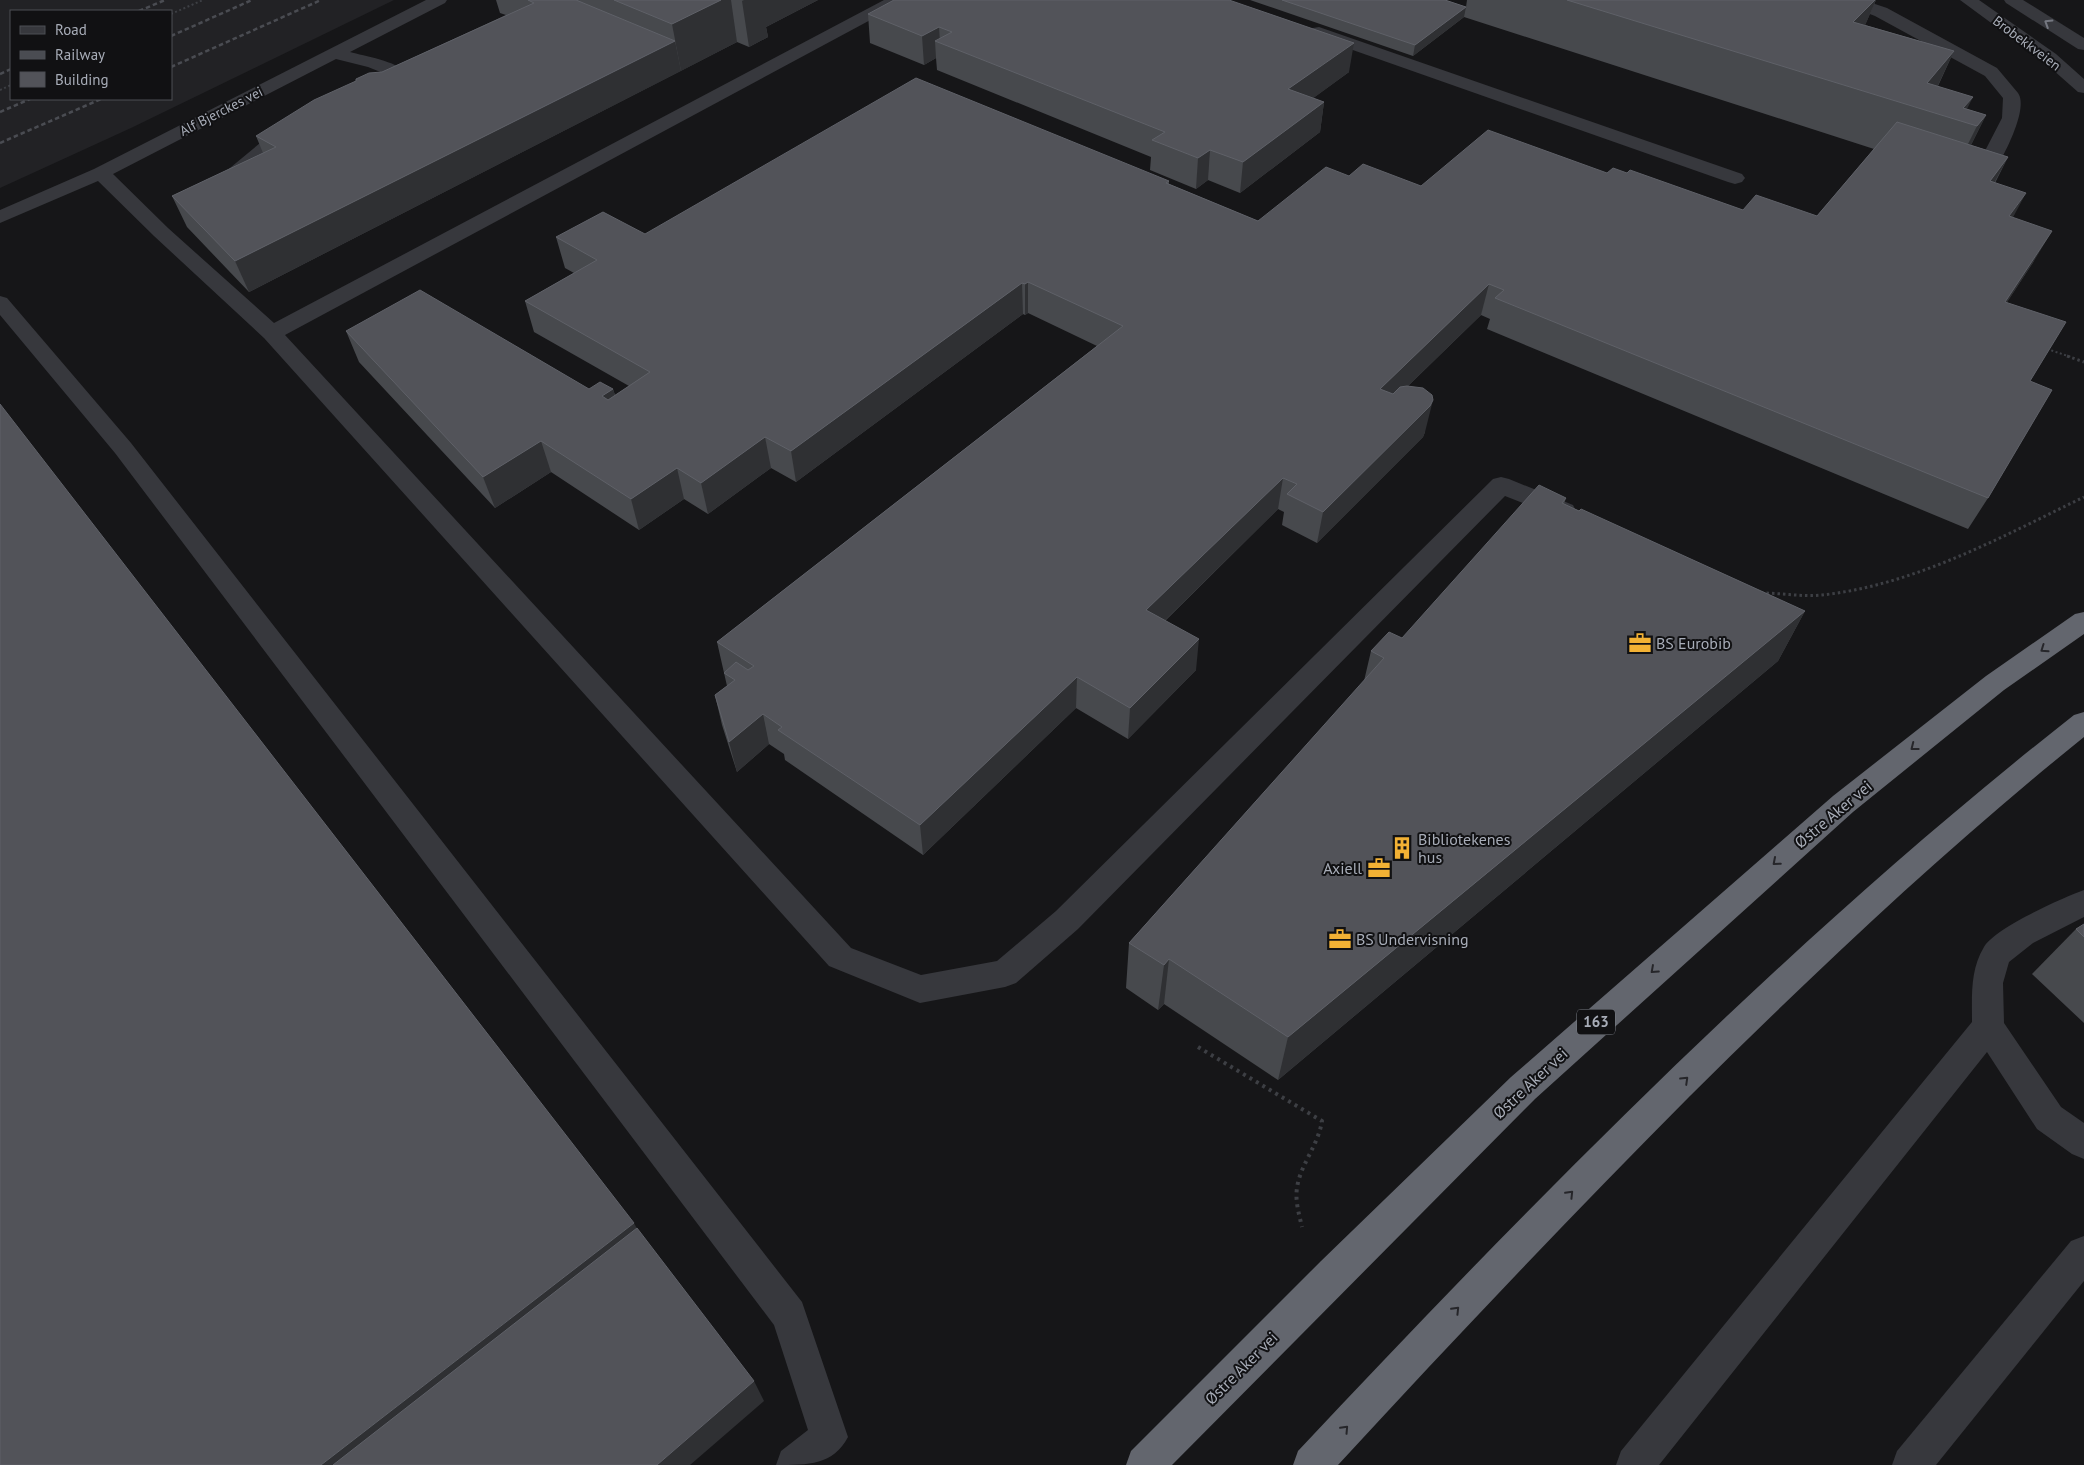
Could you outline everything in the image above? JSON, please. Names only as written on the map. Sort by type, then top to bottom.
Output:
[{"type":"highway","name":"Østre Aker vei","points":[[1145,1465],[1334,1274],[1530,1081],[1843,804],[1995,683],[2084,621]]},
{"type":"highway","points":[[1312,1465],[1472,1293],[1609,1154],[1790,977],[1932,847],[2084,722]]},
{"type":"street","name":"Alf Bjerckes vei","points":[[0,217],[101,173],[439,0]]},
{"type":"street","points":[[272,333],[896,0]]},
{"type":"street","points":[[1847,0],[1881,12],[1991,72],[2012,97],[2011,118],[1982,176]]},
{"type":"street","name":"Brobekkveien","points":[[1968,0],[2050,58],[2084,88]]},
{"type":"street","name":"Brobekkveien","points":[[2012,0],[2084,45]]},
{"type":"street","points":[[1300,26],[1735,178]]},
{"type":"street","points":[[1885,33],[1951,50]]},
{"type":"street","points":[[334,54],[374,63],[397,73]]},
{"type":"street","points":[[354,96],[414,66]]},
{"type":"street","points":[[221,185],[278,138],[312,119]]},
{"type":"street","points":[[101,173],[161,232],[272,333],[840,957],[920,989],[1005,973],[1067,920],[1501,485],[1590,522]]},
{"type":"street","points":[[0,302],[123,448],[789,1314],[828,1438],[796,1465]]},
{"type":"street","points":[[2084,903],[2022,934],[1996,954],[1987,983],[1988,1026],[2049,1118],[2084,1143]]},
{"type":"street","points":[[1635,1465],[1988,1026]]},
{"type":"street","points":[[1911,1465],[2084,1253]]},
{"type":"path","points":[[172,14],[203,0]]},
{"type":"path","points":[[2043,348],[2084,362]]},
{"type":"path","points":[[1757,592],[1821,595],[1861,589],[1914,573],[1966,553],[2084,497]]},
{"type":"path","points":[[1198,1046],[1322,1121],[1320,1138],[1299,1177],[1296,1198],[1302,1227]]},
{"type":"shaded area","points":[[0,0],[394,0],[131,128],[0,188]]},
{"type":"building","points":[[528,0],[576,0],[675,41],[235,261],[172,196],[276,147],[256,136],[314,100],[369,73],[382,72],[534,3]]},
{"type":"building","points":[[614,0],[721,0],[672,24]]},
{"type":"building","points":[[894,0],[1229,0],[1354,43],[1288,89],[1324,102],[1243,162],[1210,150],[1198,158],[1152,140],[1165,132],[935,41],[952,32],[939,27],[922,36],[868,14]]},
{"type":"building","points":[[1282,0],[1445,0],[1466,7],[1415,45]]},
{"type":"building","points":[[1567,0],[1875,0],[1853,22],[1954,51],[1927,83],[1973,97],[1963,108],[1986,115],[1977,126]]},
{"type":"building","points":[[916,78],[1169,181],[1166,183],[1258,221],[1326,167],[1349,176],[1363,164],[1421,186],[1488,130],[1607,173],[1613,168],[1627,173],[1630,170],[1743,210],[1756,195],[1817,216],[1897,122],[2008,157],[1990,181],[2026,193],[2009,216],[2052,231],[2005,302],[2066,322],[2030,381],[2052,390],[1988,498],[1495,298],[1504,290],[1489,284],[1380,389],[1393,394],[1400,387],[1423,388],[1432,395],[1433,400],[1430,406],[1323,512],[1287,494],[1297,484],[1283,478],[1146,610],[1199,639],[1130,708],[1077,677],[920,825],[778,730],[782,727],[763,714],[729,742],[715,695],[735,680],[724,673],[736,662],[748,670],[754,666],[717,642],[1123,326],[1028,282],[1022,283],[791,451],[765,437],[701,483],[677,468],[631,499],[541,441],[483,477],[346,331],[420,290],[589,389],[600,382],[613,389],[602,396],[608,400],[650,372],[525,301],[597,260],[556,237],[603,212],[645,234]]},
{"type":"building","points":[[0,404],[634,1223],[321,1465],[0,1465]]},
{"type":"building","name":"Bibliotekenes hus","points":[[1539,485],[1566,498],[1562,503],[1579,511],[1581,509],[1805,611],[1288,1037],[1169,959],[1164,965],[1129,943],[1384,658],[1371,651],[1389,632],[1402,638]]},
{"type":"building","points":[[2084,924],[2084,937],[2076,929]]},
{"type":"building","points":[[637,1228],[754,1381],[657,1465],[333,1465]]},
{"type":"railway","points":[[141,10],[165,0]]},
{"type":"railway","points":[[172,36],[252,0]]},
{"type":"railway","points":[[172,67],[321,0]]},
{"type":"railway","points":[[0,74],[10,69]]},
{"type":"railway","points":[[0,112],[28,100]]},
{"type":"railway","points":[[0,143],[99,100]]},
{"type":"place","name":"BS Eurobib","points":[[1640,643]]},
{"type":"place","name":"Bibliotekenes hus","points":[[1402,848]]},
{"type":"place","name":"Axiell","points":[[1379,868]]},
{"type":"place","name":"BS Undervisning","points":[[1340,939]]}]
